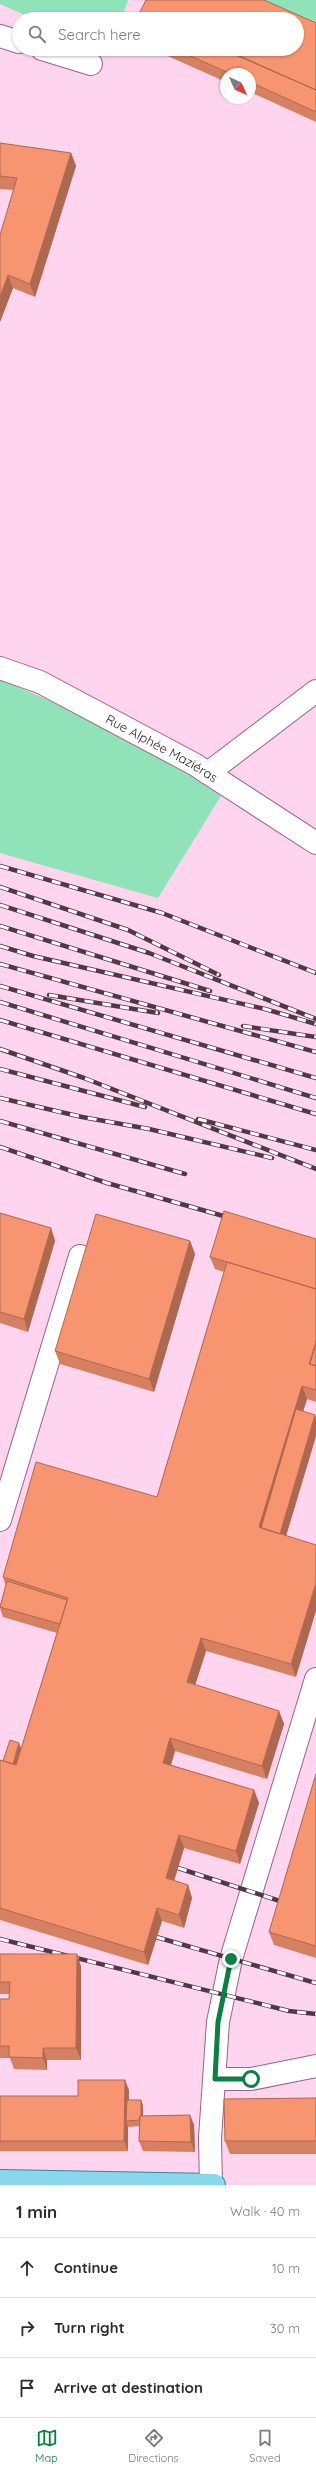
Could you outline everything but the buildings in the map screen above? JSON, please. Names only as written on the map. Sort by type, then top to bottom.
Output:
[{"type":"main road","points":[[0,2181],[214,2185]]},
{"type":"street","points":[[0,36],[12,40]]},
{"type":"street","points":[[65,56],[91,64]]},
{"type":"street","name":"Rue Alphée Maziéras","points":[[0,668],[40,682],[208,773],[316,844]]},
{"type":"street","points":[[208,773],[316,691]]},
{"type":"street","points":[[0,1520],[80,1256]]},
{"type":"street","points":[[211,2185],[210,2138],[218,2022],[231,1959],[316,1679]]},
{"type":"street","points":[[215,2079],[251,2079],[316,2066]]},
{"type":"green space","points":[[0,0],[128,0],[124,12],[18,12],[0,4]]},
{"type":"green space","points":[[262,0],[316,0],[316,23],[304,18],[304,12],[290,12]]},
{"type":"green space","points":[[0,680],[47,700],[124,738],[161,758],[221,796],[158,898],[0,853]]},
{"type":"railway","points":[[0,866],[162,913],[316,973]]},
{"type":"railway","points":[[0,887],[128,930],[219,975]]},
{"type":"railway","points":[[0,905],[149,953],[316,1019]]},
{"type":"railway","points":[[0,926],[210,991]]},
{"type":"railway","points":[[0,946],[33,956],[265,1009],[316,1024]]},
{"type":"railway","points":[[0,964],[316,1052]]},
{"type":"railway","points":[[0,986],[316,1078]]},
{"type":"railway","points":[[49,995],[158,1013]]},
{"type":"railway","points":[[0,1002],[316,1098]]},
{"type":"railway","points":[[0,1020],[316,1114]]},
{"type":"railway","points":[[243,1026],[316,1037]]},
{"type":"railway","points":[[0,1049],[84,1078],[316,1169]]},
{"type":"railway","points":[[0,1069],[145,1107]]},
{"type":"railway","points":[[0,1098],[82,1117],[149,1129],[272,1158]]},
{"type":"railway","points":[[198,1119],[316,1150]]},
{"type":"railway","points":[[0,1121],[185,1174]]},
{"type":"railway","points":[[0,1147],[107,1183],[234,1219]]},
{"type":"railway","points":[[178,1868],[286,1903]]},
{"type":"railway","points":[[156,1937],[316,1983]]},
{"type":"railway","points":[[0,1939],[289,2011],[316,2014]]},
{"type":"route","points":[[231,1959],[218,2022],[215,2079],[251,2079]]}]
